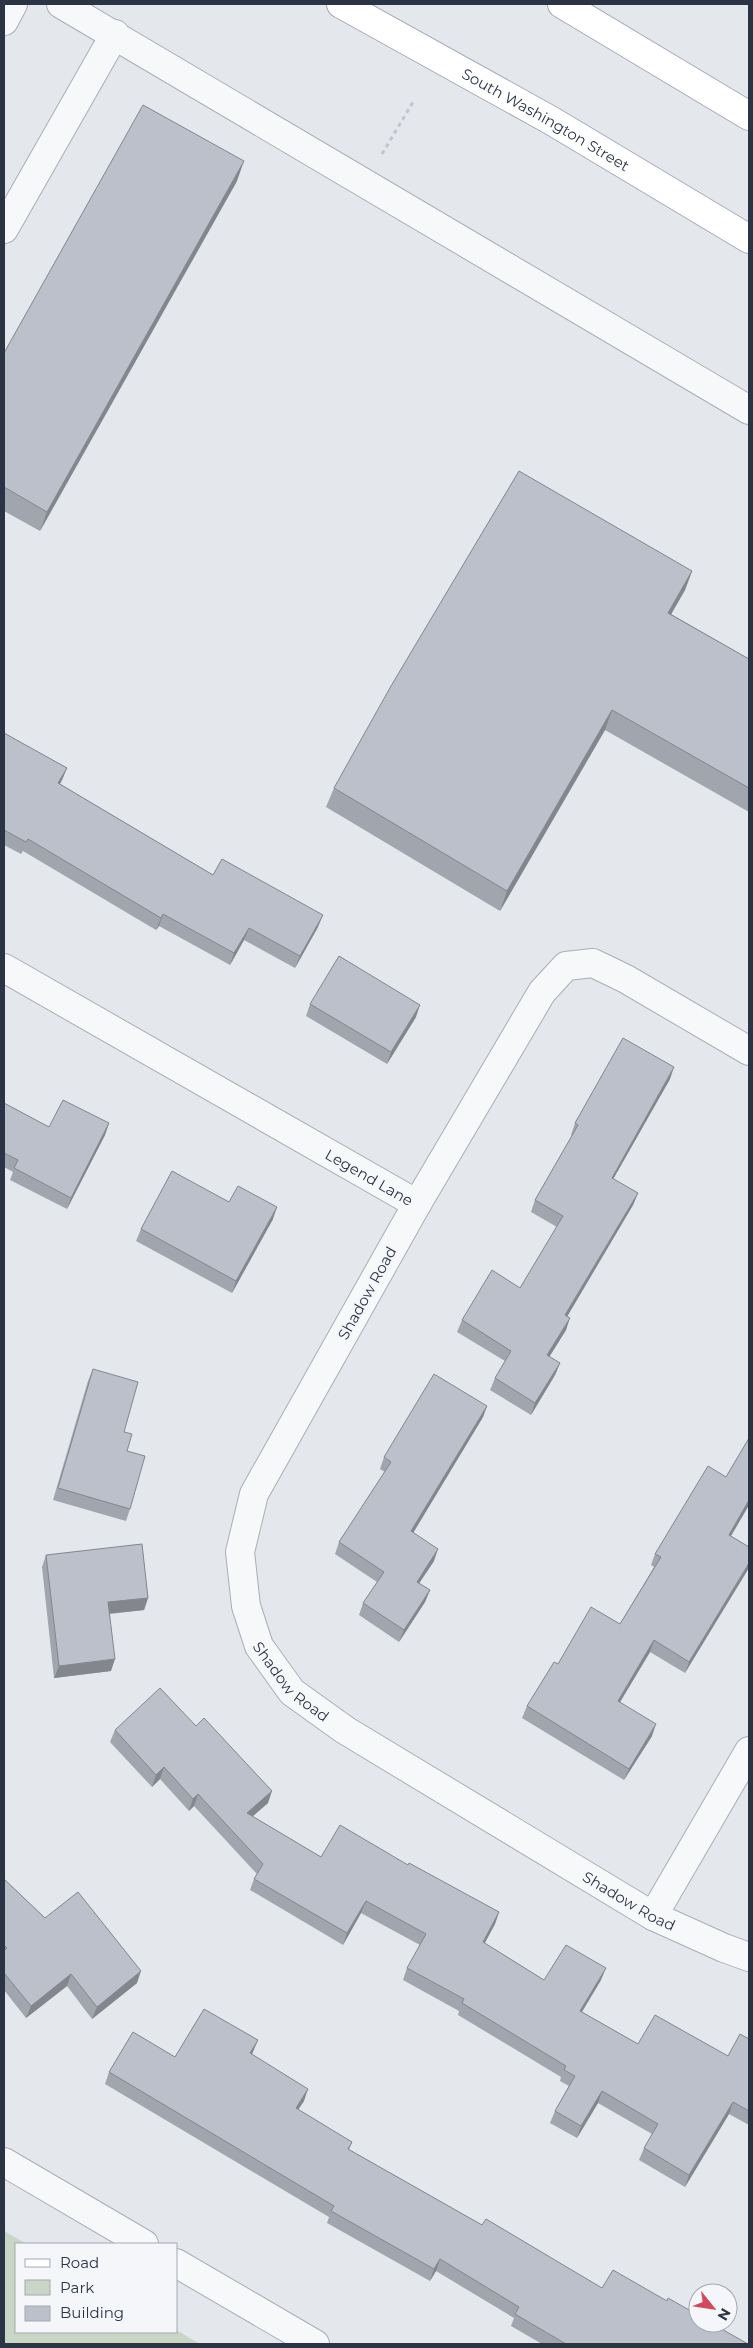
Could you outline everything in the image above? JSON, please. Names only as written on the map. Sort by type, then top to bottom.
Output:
[{"type":"main road","name":"South Washington Street","points":[[341,4],[552,121],[749,239]]},
{"type":"main road","points":[[562,4],[749,116]]},
{"type":"street","points":[[4,21],[13,4]]},
{"type":"street","points":[[61,4],[115,34],[749,410]]},
{"type":"street","points":[[4,229],[115,34]]},
{"type":"street","name":"Legend Lane","points":[[4,968],[416,1204],[542,992],[566,966],[593,963],[626,979],[749,1051]]},
{"type":"street","name":"Shadow Road","points":[[416,1204],[254,1494],[240,1552],[246,1606],[260,1646],[292,1692],[345,1730],[653,1916],[724,1948],[749,1957]]},
{"type":"street","points":[[653,1916],[749,1751]]},
{"type":"street","points":[[4,2162],[142,2243]]},
{"type":"street","points":[[178,2264],[315,2344]]},
{"type":"path","points":[[380,157],[413,102]]},
{"type":"green space","points":[[4,2231],[25,2243],[15,2243],[15,2333],[178,2333],[178,2331],[200,2344],[4,2344]]},
{"type":"building","points":[[143,105],[244,161],[47,512],[4,487],[4,353]]},
{"type":"building","points":[[519,471],[692,571],[668,613],[749,659],[749,788],[612,710],[507,891],[334,788],[391,686]]},
{"type":"building","points":[[4,733],[67,768],[58,783],[213,875],[222,859],[323,915],[300,956],[249,928],[234,953],[163,914],[161,918],[28,839],[26,842],[4,830]]},
{"type":"building","points":[[339,956],[420,1005],[391,1052],[310,1004]]},
{"type":"building","points":[[623,1038],[674,1067],[612,1178],[638,1193],[565,1315],[570,1318],[547,1355],[560,1363],[535,1403],[495,1378],[511,1351],[462,1320],[492,1270],[520,1288],[563,1216],[535,1200],[578,1125],[575,1123]]},
{"type":"building","points":[[63,1100],[109,1123],[71,1198],[14,1168],[18,1160],[4,1153],[4,1103],[49,1127]]},
{"type":"building","points":[[172,1171],[229,1202],[238,1186],[277,1207],[236,1281],[141,1229]]},
{"type":"building","points":[[93,1369],[138,1382],[124,1432],[132,1434],[127,1451],[145,1456],[130,1509],[58,1488]]},
{"type":"building","points":[[434,1374],[487,1406],[411,1531],[438,1549],[417,1582],[430,1590],[404,1630],[363,1603],[384,1572],[339,1542],[391,1462],[384,1457]]},
{"type":"building","points":[[749,1438],[749,1500],[729,1535],[749,1547],[749,1563],[689,1662],[654,1640],[618,1701],[656,1724],[629,1769],[527,1706],[554,1662],[558,1664],[591,1607],[620,1624],[661,1557],[655,1554],[708,1466],[726,1477]]},
{"type":"building","points":[[142,1544],[148,1598],[108,1602],[115,1659],[59,1666],[46,1555]]},
{"type":"building","points":[[160,1688],[196,1726],[204,1718],[272,1791],[247,1813],[321,1857],[340,1825],[408,1865],[409,1863],[499,1912],[483,1942],[544,1980],[566,1945],[606,1968],[580,2011],[638,2044],[655,2015],[728,2056],[740,2034],[749,2039],[749,2111],[733,2102],[689,2175],[644,2148],[658,2124],[602,2091],[581,2126],[555,2111],[575,2076],[564,2070],[566,2066],[462,2003],[464,1999],[407,1968],[426,1934],[366,1901],[347,1933],[254,1879],[263,1864],[198,1794],[193,1799],[164,1767],[156,1775],[115,1730]]},
{"type":"building","points":[[4,1879],[45,1918],[78,1892],[141,1971],[97,2007],[71,1974],[31,2006],[4,1973],[4,1951],[7,1948],[4,1945]]},
{"type":"building","points":[[204,2009],[258,2040],[250,2053],[308,2089],[296,2108],[352,2142],[348,2149],[482,2225],[486,2219],[602,2288],[613,2270],[667,2301],[668,2298],[688,2309],[688,2333],[729,2333],[748,2344],[566,2344],[515,2314],[519,2307],[440,2259],[434,2269],[331,2211],[334,2206],[109,2072],[133,2032],[175,2057]]}]
